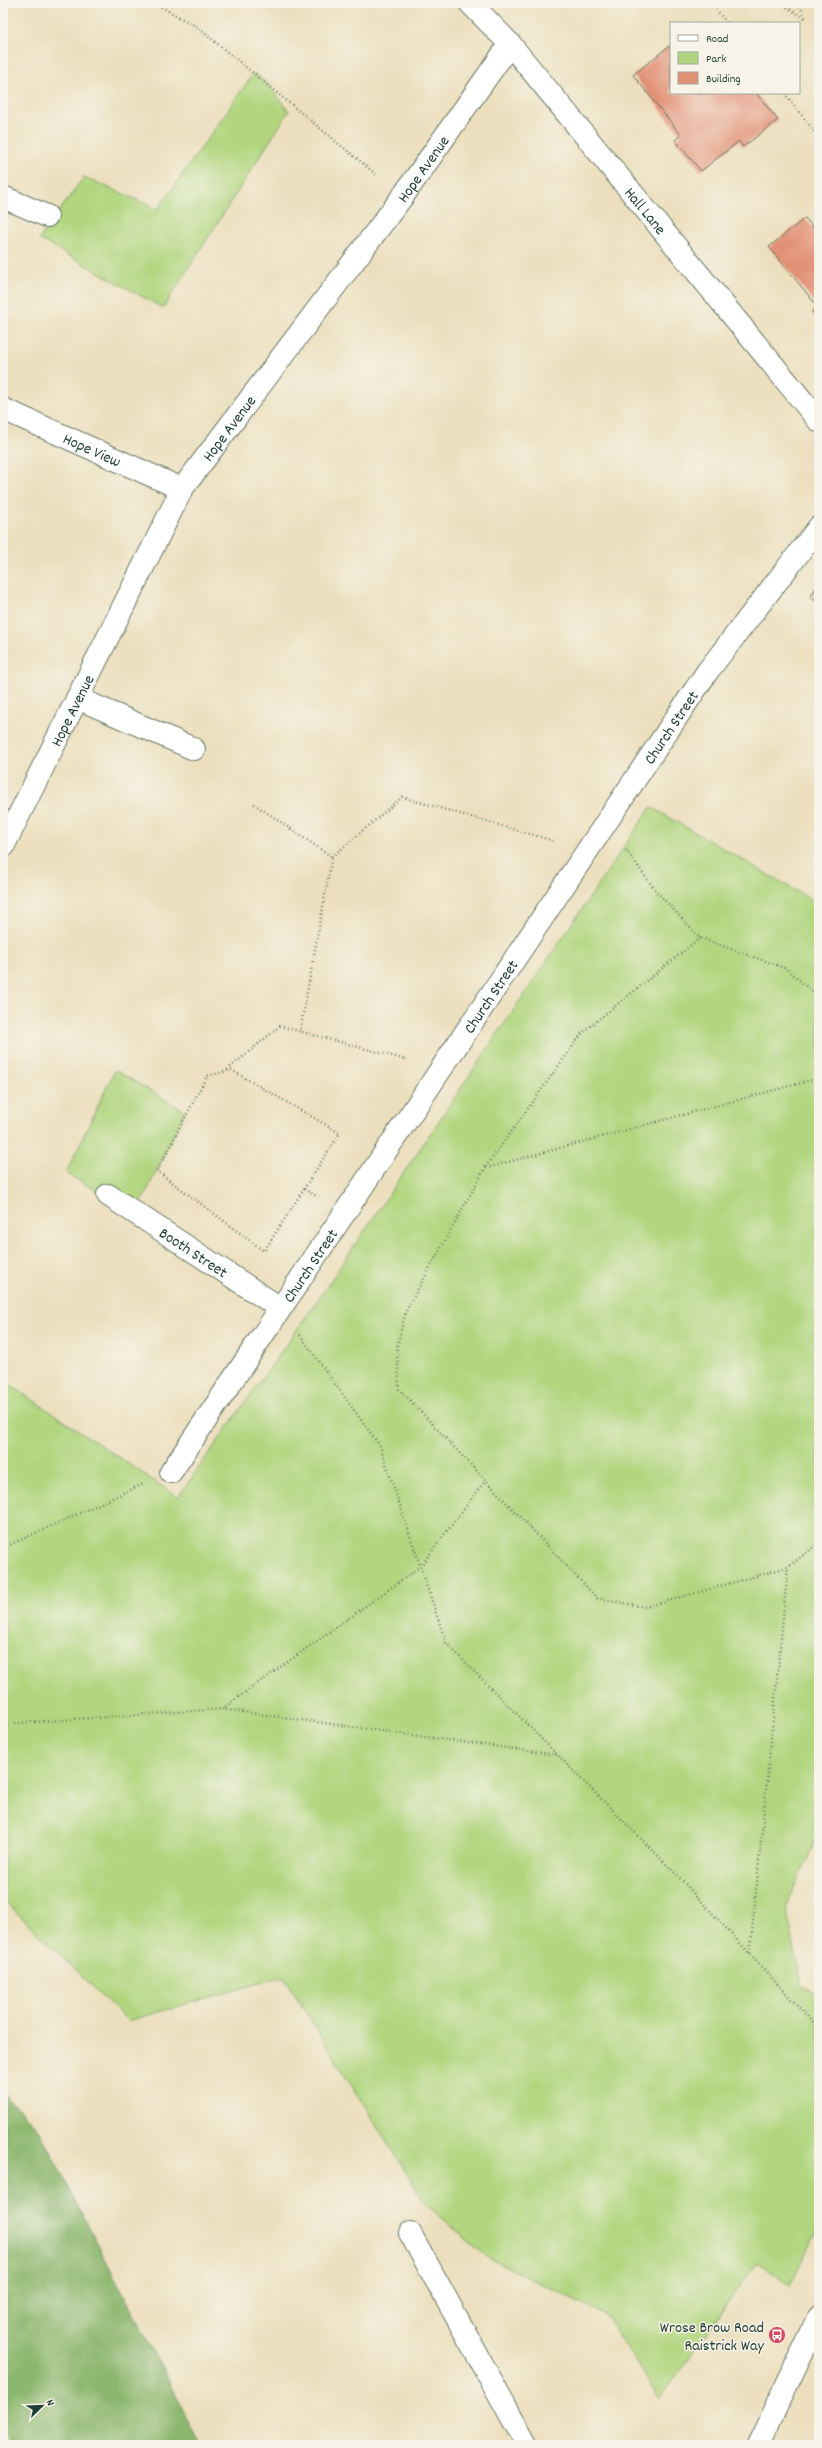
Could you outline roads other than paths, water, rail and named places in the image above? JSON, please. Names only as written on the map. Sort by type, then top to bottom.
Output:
[{"type":"street","name":"Hall Lane","points":[[470,3],[510,44],[819,421]]},
{"type":"street","name":"Hope Avenue","points":[[3,847],[182,489],[402,196],[510,44]]},
{"type":"street","points":[[3,197],[47,216]]},
{"type":"street","name":"Hope View","points":[[3,409],[182,489]]},
{"type":"street","name":"Church Street","points":[[171,1472],[707,672],[819,527]]},
{"type":"street","points":[[77,698],[194,749]]},
{"type":"street","name":"Booth Street","points":[[108,1196],[280,1308]]},
{"type":"street","points":[[410,2233],[527,2445]]},
{"type":"street","points":[[765,2442],[819,2317]]},
{"type":"place","name":"Wrose Brow Road Raistrick Way","points":[[777,2335]]}]
